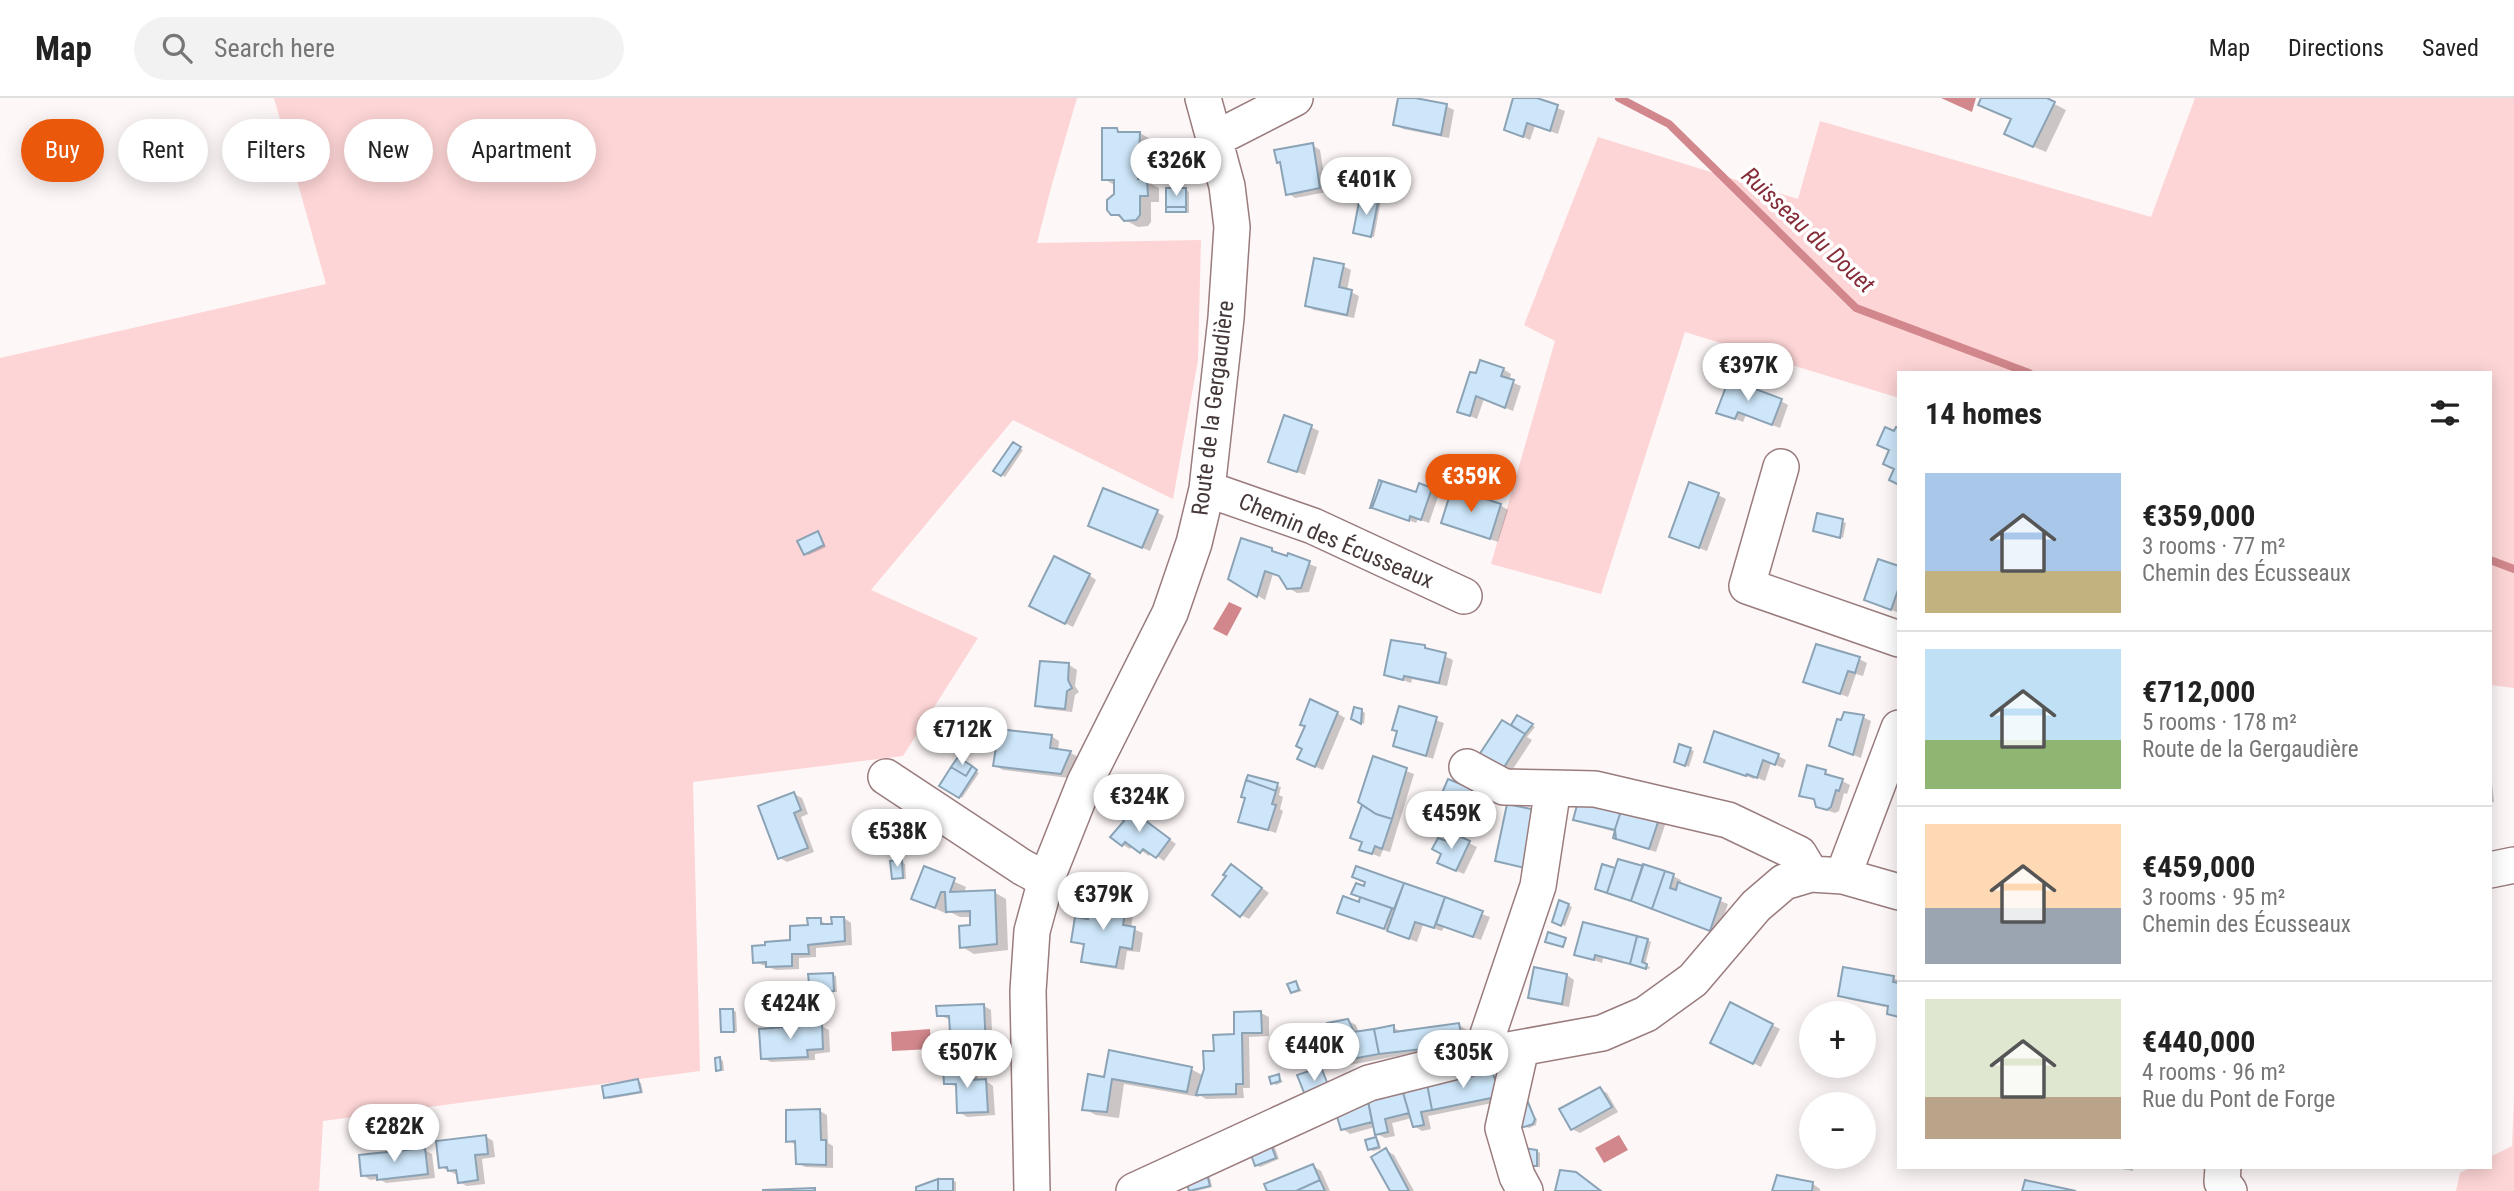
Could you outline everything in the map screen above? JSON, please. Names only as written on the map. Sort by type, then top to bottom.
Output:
[{"type":"street","name":"Route de la Gergaudière","points":[[1032,1191],[1028,991],[1032,931],[1046,880],[1085,782],[1170,614],[1194,543],[1207,489],[1233,227],[1227,186],[1203,98]]},
{"type":"street","points":[[1213,139],[1295,98]]},
{"type":"street","points":[[1781,467],[1747,586],[1897,638]]},
{"type":"street","name":"Chemin des Écusseaux","points":[[1207,489],[1313,526],[1464,596]]},
{"type":"street","points":[[1827,875],[1897,732]]},
{"type":"street","points":[[1467,767],[1504,787],[1595,789],[1728,820],[1798,854],[1827,875]]},
{"type":"street","points":[[887,777],[1022,867],[1046,880]]},
{"type":"street","points":[[1481,1055],[1538,886],[1553,788]]},
{"type":"street","points":[[2492,870],[2514,864]]},
{"type":"street","points":[[1134,1191],[1369,1083],[1481,1055],[1602,1033],[1646,1014],[1693,980],[1756,906],[1784,882],[1827,875],[1897,892]]},
{"type":"street","points":[[1521,1048],[1503,1128],[1517,1176],[1525,1191]]},
{"type":"street","points":[[2223,1169],[2222,1182],[2229,1191]]},
{"type":"shaded area","points":[[274,98],[1077,98],[1037,243],[1201,240],[1198,360],[1173,499],[1013,420],[871,590],[978,638],[903,756],[693,782],[700,1071],[323,1121],[319,1191],[0,1191],[0,358],[326,284],[297,182],[330,182],[330,119],[280,119]]},
{"type":"shaded area","points":[[1941,98],[1976,98],[1972,112]]},
{"type":"shaded area","points":[[2195,98],[2514,98],[2514,688],[2492,685],[2492,371],[1897,371],[1897,397],[1685,332],[1601,594],[1491,564],[1555,341],[1524,325],[1598,137],[1798,199],[1820,121],[2151,217]]},
{"type":"shaded area","points":[[1229,602],[1242,608],[1227,636],[1213,629]]},
{"type":"shaded area","points":[[930,1029],[931,1049],[892,1051],[891,1032]]},
{"type":"shaded area","points":[[2514,1097],[2514,1191],[2456,1191],[2460,1173],[2467,1169],[2492,1169],[2492,1156],[2512,1146]]},
{"type":"shaded area","points":[[1619,1135],[1628,1150],[1604,1163],[1595,1148]]},
{"type":"building","points":[[1398,98],[1447,104],[1441,135],[1393,125]]},
{"type":"building","points":[[1513,98],[1537,98],[1558,105],[1550,131],[1527,123],[1523,137],[1504,130]]},
{"type":"building","points":[[1981,98],[2047,98],[2055,102],[2033,147],[2004,134],[2011,119],[1978,105]]},
{"type":"building","points":[[1102,128],[1117,128],[1118,132],[1140,132],[1138,179],[1147,179],[1148,196],[1140,196],[1140,215],[1136,220],[1124,221],[1119,215],[1111,215],[1107,210],[1107,200],[1114,194],[1114,180],[1102,180]]},
{"type":"building","points":[[1313,143],[1320,188],[1286,195],[1280,162],[1277,163],[1274,150]]},
{"type":"building","points":[[1166,188],[1186,188],[1186,207],[1166,207]]},
{"type":"building","points":[[1379,197],[1371,237],[1353,233],[1359,202]]},
{"type":"building","points":[[1166,207],[1186,207],[1186,212],[1166,212]]},
{"type":"building","points":[[1314,258],[1344,264],[1339,287],[1352,290],[1347,315],[1305,306]]},
{"type":"building","points":[[1480,360],[1504,368],[1501,376],[1514,380],[1505,408],[1476,396],[1470,416],[1457,412],[1470,372],[1476,373]]},
{"type":"building","points":[[1729,379],[1782,399],[1772,425],[1738,412],[1735,419],[1716,413]]},
{"type":"building","points":[[1284,415],[1312,425],[1297,472],[1268,462]]},
{"type":"building","points":[[1885,427],[1894,431],[1897,427],[1897,484],[1889,480],[1894,469],[1883,464],[1889,450],[1877,445]]},
{"type":"building","points":[[1013,442],[1021,447],[1001,476],[993,471]]},
{"type":"building","points":[[1379,480],[1382,481],[1370,508]]},
{"type":"building","points":[[1382,481],[1416,492],[1419,483],[1432,488],[1421,520],[1410,516],[1409,521],[1372,508]]},
{"type":"building","points":[[1689,482],[1719,493],[1699,548],[1669,537]]},
{"type":"building","points":[[1103,488],[1158,510],[1142,548],[1088,526]]},
{"type":"building","points":[[1452,488],[1501,504],[1490,539],[1441,523]]},
{"type":"building","points":[[1817,513],[1843,519],[1840,538],[1813,531]]},
{"type":"building","points":[[818,531],[824,545],[804,555],[797,541]]},
{"type":"building","points":[[1241,538],[1287,556],[1288,553],[1310,561],[1301,588],[1287,589],[1279,576],[1265,571],[1257,597],[1228,579]]},
{"type":"building","points":[[1054,556],[1090,574],[1065,624],[1029,606]]},
{"type":"building","points":[[1878,559],[1897,565],[1897,593],[1891,610],[1864,600]]},
{"type":"building","points":[[1391,640],[1425,645],[1425,648],[1446,653],[1439,683],[1404,676],[1403,680],[1384,675]]},
{"type":"building","points":[[1816,644],[1860,657],[1855,673],[1848,671],[1840,694],[1803,682]]},
{"type":"building","points":[[1040,661],[1069,663],[1068,680],[1072,688],[1067,691],[1065,709],[1035,706]]},
{"type":"building","points":[[1310,699],[1338,712],[1315,767],[1297,759],[1302,749],[1296,746],[1305,726],[1300,725]]},
{"type":"building","points":[[1399,706],[1437,717],[1426,756],[1393,746],[1397,731],[1392,730]]},
{"type":"building","points":[[1354,707],[1362,709],[1361,724],[1351,719]]},
{"type":"building","points":[[1844,712],[1864,715],[1853,755],[1829,746],[1837,719],[1841,720]]},
{"type":"building","points":[[1517,715],[1533,724],[1525,734],[1511,725]]},
{"type":"building","points":[[1502,720],[1525,734],[1501,772],[1477,758]]},
{"type":"building","points":[[999,729],[1052,735],[1050,748],[1071,751],[1061,774],[993,766]]},
{"type":"building","points":[[1714,731],[1779,754],[1775,765],[1763,760],[1757,778],[1704,762]]},
{"type":"building","points":[[1679,744],[1691,748],[1685,766],[1674,762]]},
{"type":"building","points":[[1373,756],[1407,768],[1392,819],[1376,814],[1358,802]]},
{"type":"building","points":[[958,757],[972,766],[966,776],[951,767]]},
{"type":"building","points":[[1807,765],[1826,770],[1825,774],[1843,779],[1839,791],[1836,790],[1831,807],[1827,810],[1816,807],[1814,799],[1799,796]]},
{"type":"building","points":[[972,766],[977,770],[959,798],[939,786],[951,767],[966,776]]},
{"type":"building","points":[[1248,775],[1278,783],[1276,791],[1246,780]]},
{"type":"building","points":[[1448,779],[1473,789],[1468,805],[1462,803],[1453,822],[1432,816]]},
{"type":"building","points":[[1246,780],[1276,791],[1272,804],[1276,805],[1268,830],[1238,822],[1245,798],[1241,797]]},
{"type":"building","points":[[794,792],[801,810],[794,813],[808,848],[778,859],[758,806]]},
{"type":"building","points":[[1580,794],[1623,805],[1615,829],[1616,839],[1613,838],[1615,830],[1573,820]]},
{"type":"building","points":[[1507,804],[1545,812],[1533,870],[1495,861]]},
{"type":"building","points":[[1362,805],[1376,814],[1392,819],[1382,849],[1375,846],[1372,854],[1359,850],[1362,842],[1350,838]]},
{"type":"building","points":[[1623,805],[1660,816],[1649,849],[1616,839],[1615,829]]},
{"type":"building","points":[[1126,806],[1170,839],[1156,858],[1143,849],[1140,853],[1125,842],[1122,846],[1110,837],[1124,821],[1118,816]]},
{"type":"building","points":[[1451,832],[1470,841],[1456,871],[1437,863],[1441,854],[1432,849],[1438,838],[1447,841]]},
{"type":"building","points":[[1618,859],[1643,866],[1631,901],[1607,893]]},
{"type":"building","points":[[902,860],[903,878],[892,879],[890,861]]},
{"type":"building","points":[[1231,864],[1262,888],[1240,917],[1212,895]]},
{"type":"building","points":[[1602,864],[1615,868],[1607,893],[1595,889]]},
{"type":"building","points":[[1643,864],[1665,871],[1652,909],[1631,901]]},
{"type":"building","points":[[924,866],[955,878],[950,892],[995,890],[997,944],[960,948],[959,926],[970,925],[970,911],[946,912],[945,892],[941,892],[935,908],[911,899]]},
{"type":"building","points":[[1356,866],[1404,883],[1394,909],[1351,894],[1356,883],[1364,886],[1365,882],[1352,877]]},
{"type":"building","points":[[1665,871],[1674,874],[1670,888],[1676,890],[1678,882],[1721,898],[1710,931],[1652,909]]},
{"type":"building","points":[[1404,883],[1445,897],[1434,928],[1415,922],[1409,939],[1387,931]]},
{"type":"building","points":[[1092,896],[1127,901],[1123,925],[1135,927],[1132,949],[1120,947],[1116,967],[1081,962],[1084,944],[1071,942],[1075,917],[1088,919]]},
{"type":"building","points":[[1343,896],[1359,902],[1360,897],[1392,908],[1384,929],[1337,913]]},
{"type":"building","points":[[1445,897],[1483,911],[1473,937],[1436,924]]},
{"type":"building","points":[[1559,900],[1569,904],[1561,926],[1552,922]]},
{"type":"building","points":[[831,917],[844,917],[845,941],[808,945],[809,954],[792,954],[792,966],[766,967],[766,962],[753,963],[752,946],[790,940],[790,926],[808,925],[807,918],[821,918],[821,924],[832,924]]},
{"type":"building","points":[[1583,922],[1637,936],[1630,964],[1595,955],[1594,960],[1574,955]]},
{"type":"building","points":[[1548,932],[1566,938],[1563,947],[1545,942]]},
{"type":"building","points":[[1637,936],[1648,939],[1642,962],[1647,964],[1646,969],[1630,964]]},
{"type":"building","points":[[1534,967],[1567,974],[1562,1004],[1528,998]]},
{"type":"building","points":[[1843,967],[1894,976],[1893,982],[1897,983],[1897,1016],[1887,1014],[1888,1006],[1876,1004],[1876,1001],[1838,996]]},
{"type":"building","points":[[833,973],[834,991],[810,992],[808,974]]},
{"type":"building","points":[[1296,981],[1299,990],[1291,993],[1287,984]]},
{"type":"building","points":[[1730,1002],[1773,1024],[1753,1064],[1710,1043]]},
{"type":"building","points":[[984,1004],[986,1049],[951,1049],[949,1016],[937,1016],[936,1006]]},
{"type":"building","points":[[720,1009],[733,1009],[734,1032],[721,1032]]},
{"type":"building","points":[[1261,1011],[1262,1033],[1242,1033],[1243,1084],[1236,1084],[1236,1094],[1196,1095],[1204,1069],[1203,1051],[1214,1051],[1213,1035],[1234,1034],[1234,1012]]},
{"type":"building","points":[[1348,1019],[1354,1032],[1374,1029],[1379,1054],[1335,1062],[1327,1023]]},
{"type":"building","points":[[1459,1023],[1462,1040],[1448,1042],[1448,1046],[1379,1054],[1374,1029],[1394,1025],[1394,1032]]},
{"type":"building","points":[[822,1024],[823,1049],[807,1050],[808,1057],[761,1059],[759,1029]]},
{"type":"building","points":[[1109,1050],[1192,1067],[1187,1092],[1112,1079],[1107,1112],[1082,1110],[1088,1074],[1104,1077]]},
{"type":"building","points":[[720,1057],[721,1070],[716,1071],[715,1058]]},
{"type":"building","points":[[970,1065],[971,1080],[986,1079],[988,1112],[957,1113],[956,1084],[944,1084],[943,1067]]},
{"type":"building","points":[[1321,1067],[1330,1090],[1307,1100],[1297,1075]]},
{"type":"building","points":[[1487,1071],[1493,1074],[1501,1096],[1432,1110],[1427,1084]]},
{"type":"building","points":[[1279,1074],[1280,1081],[1271,1084],[1269,1077]]},
{"type":"building","points":[[638,1079],[641,1092],[604,1098],[602,1086]]},
{"type":"building","points":[[1427,1084],[1432,1110],[1421,1112],[1424,1125],[1413,1127],[1402,1089]]},
{"type":"building","points":[[1600,1087],[1612,1107],[1571,1130],[1559,1109]]},
{"type":"building","points":[[1402,1089],[1409,1113],[1385,1119],[1388,1132],[1375,1135],[1367,1096]]},
{"type":"building","points":[[1367,1096],[1372,1122],[1341,1130],[1333,1103]]},
{"type":"building","points":[[1527,1100],[1535,1119],[1533,1124],[1519,1126]]},
{"type":"building","points":[[820,1109],[821,1140],[826,1140],[826,1165],[796,1164],[795,1141],[786,1142],[786,1110]]},
{"type":"building","points":[[486,1135],[488,1154],[475,1155],[478,1180],[458,1183],[456,1170],[439,1168],[436,1141]]},
{"type":"building","points":[[1376,1137],[1379,1147],[1368,1150],[1365,1140]]},
{"type":"building","points":[[1270,1142],[1276,1158],[1255,1166],[1249,1149]]},
{"type":"building","points":[[425,1148],[428,1174],[377,1180],[377,1175],[361,1176],[359,1155]]},
{"type":"building","points":[[1386,1148],[1409,1191],[1390,1191],[1371,1157]]},
{"type":"building","points":[[1524,1148],[1537,1150],[1537,1166],[1526,1166]]},
{"type":"building","points":[[1313,1164],[1320,1180],[1296,1191],[1267,1191],[1264,1184]]},
{"type":"building","points":[[1206,1170],[1210,1186],[1189,1191],[1185,1176]]},
{"type":"building","points":[[1560,1170],[1576,1172],[1601,1191],[1555,1191]]},
{"type":"building","points":[[1777,1175],[1813,1182],[1812,1191],[1772,1191]]},
{"type":"building","points":[[938,1179],[953,1179],[953,1191],[938,1191]]},
{"type":"building","points":[[938,1179],[938,1191],[916,1191],[916,1187]]},
{"type":"building","points":[[1320,1180],[1325,1191],[1296,1191]]},
{"type":"building","points":[[2025,1180],[2076,1191],[2022,1191]]},
{"type":"building","points":[[815,1188],[815,1191],[763,1191],[763,1190]]},
{"type":"waterway","name":"Ruisseau du Douet","points":[[1619,98],[1669,124],[1856,308],[2024,371]]},
{"type":"waterway","name":"Ruisseau du Douet","points":[[2492,561],[2514,569]]}]
